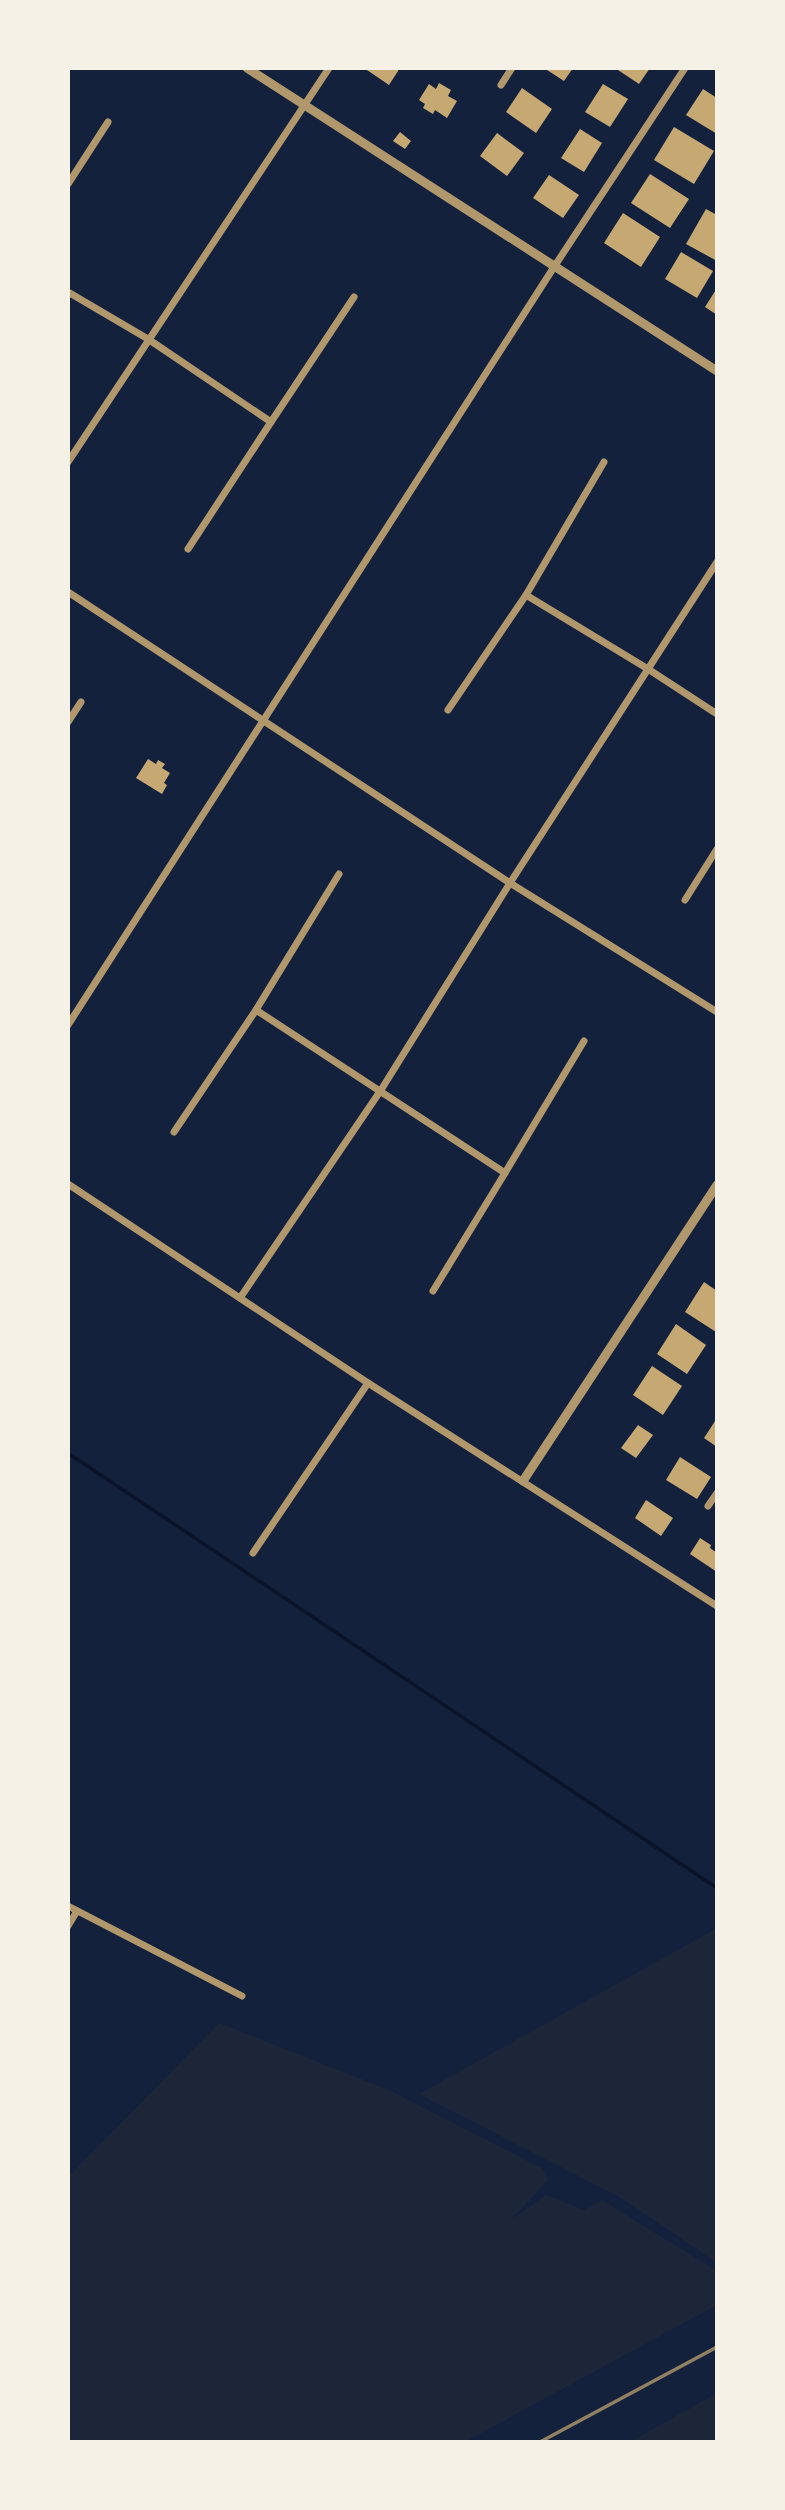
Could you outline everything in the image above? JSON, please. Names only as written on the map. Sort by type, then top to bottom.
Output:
[{"type":"street","points":[[247,68],[717,371]]},
{"type":"street","points":[[68,462],[328,68]]},
{"type":"street","points":[[501,85],[512,68]]},
{"type":"street","points":[[68,1025],[554,267],[685,68]]},
{"type":"street","points":[[68,184],[108,122]]},
{"type":"street","points":[[68,292],[148,339],[271,422]]},
{"type":"street","points":[[188,549],[354,297]]},
{"type":"street","points":[[448,710],[526,594],[604,462]]},
{"type":"street","points":[[240,1298],[381,1090],[510,883],[717,562]]},
{"type":"street","points":[[68,592],[510,883],[717,1012]]},
{"type":"street","points":[[526,594],[717,715]]},
{"type":"street","points":[[68,722],[81,702]]},
{"type":"street","points":[[685,900],[717,849]]},
{"type":"street","points":[[174,1132],[256,1010],[339,874]]},
{"type":"street","points":[[256,1010],[505,1172]]},
{"type":"street","points":[[433,1291],[584,1041]]},
{"type":"street","points":[[68,1184],[368,1383],[717,1606]]},
{"type":"street","points":[[523,1481],[717,1185]]},
{"type":"street","points":[[253,1553],[368,1383]]},
{"type":"street","points":[[708,1506],[717,1493]]},
{"type":"street","points":[[68,1906],[242,1996]]},
{"type":"street","points":[[68,1926],[77,1911]]},
{"type":"shaded area","points":[[717,1928],[717,2263],[621,2198],[419,2094]]},
{"type":"shaded area","points":[[219,2023],[389,2090],[543,2169],[548,2180],[512,2219],[546,2195],[584,2210],[602,2200],[717,2271],[717,2305],[465,2442],[68,2442],[68,2177]]},
{"type":"shaded area","points":[[717,2393],[717,2442],[630,2442]]},
{"type":"building","points":[[364,68],[400,68],[389,85]]},
{"type":"building","points":[[544,68],[573,68],[564,81]]},
{"type":"building","points":[[615,68],[650,68],[639,84]]},
{"type":"building","points":[[439,83],[451,90],[448,96],[457,101],[447,118],[435,110],[433,114],[423,108],[425,104],[419,100],[429,84],[436,89]]},
{"type":"building","points":[[603,84],[628,99],[610,127],[585,112]]},
{"type":"building","points":[[522,88],[552,109],[536,133],[506,112]]},
{"type":"building","points":[[703,89],[717,98],[717,134],[686,115]]},
{"type":"building","points":[[674,127],[714,151],[694,184],[654,160]]},
{"type":"building","points":[[580,129],[602,143],[584,172],[561,158]]},
{"type":"building","points":[[400,132],[411,141],[405,149],[393,141]]},
{"type":"building","points":[[497,133],[524,153],[507,176],[480,156]]},
{"type":"building","points":[[650,174],[689,199],[670,228],[631,203]]},
{"type":"building","points":[[549,175],[579,195],[563,218],[533,198]]},
{"type":"building","points":[[706,209],[717,215],[717,261],[686,244]]},
{"type":"building","points":[[623,213],[660,237],[641,267],[604,243]]},
{"type":"building","points":[[681,252],[713,271],[697,298],[665,279]]},
{"type":"building","points":[[717,288],[717,315],[705,307]]},
{"type":"building","points":[[148,759],[156,764],[158,760],[165,764],[162,768],[170,773],[162,794],[136,778]]},
{"type":"building","points":[[704,1282],[717,1291],[716,1332],[685,1312]]},
{"type":"building","points":[[676,1324],[706,1345],[687,1374],[657,1354]]},
{"type":"building","points":[[652,1366],[682,1386],[663,1415],[633,1395]]},
{"type":"building","points":[[717,1418],[717,1447],[704,1438]]},
{"type":"building","points":[[638,1425],[653,1435],[636,1458],[621,1448]]},
{"type":"building","points":[[680,1457],[711,1477],[697,1499],[666,1480]]},
{"type":"building","points":[[646,1500],[673,1518],[661,1536],[635,1518]]},
{"type":"building","points":[[700,1538],[717,1553],[717,1572],[690,1554]]},
{"type":"waterway","points":[[68,1453],[717,1888]]},
{"type":"railway","points":[[540,2442],[717,2347]]}]
